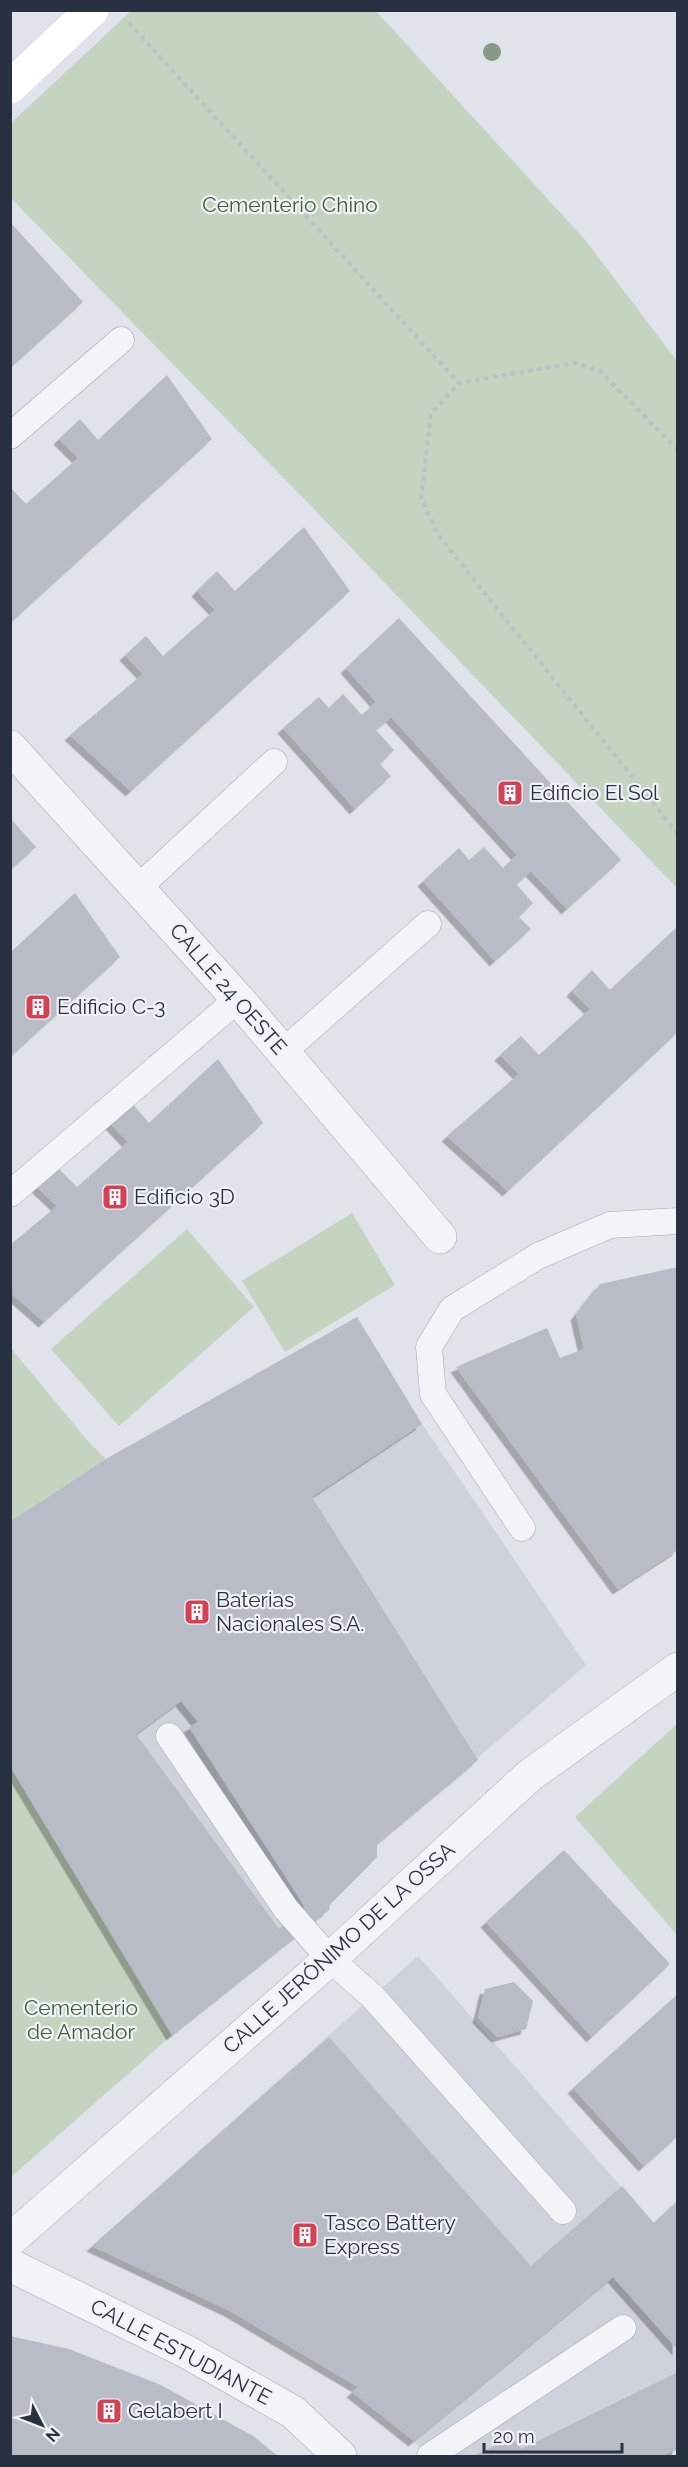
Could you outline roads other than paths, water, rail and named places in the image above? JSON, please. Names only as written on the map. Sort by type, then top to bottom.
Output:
[{"type":"street","points":[[10,87],[92,10]]},
{"type":"street","name":"CALLE 24 OESTE","points":[[10,747],[238,999],[440,1237]]},
{"type":"street","name":"CALLE JERÓNIMO DE LA OSSA","points":[[10,2240],[330,1959],[530,1776],[678,1669]]},
{"type":"street","name":"CALLE ESTUDIANTE","points":[[10,2265],[185,2350],[293,2412],[340,2457]]},
{"type":"lane","points":[[10,435],[121,340]]},
{"type":"lane","points":[[139,887],[274,762]]},
{"type":"lane","points":[[283,1052],[428,924]]},
{"type":"lane","points":[[10,1194],[238,999]]},
{"type":"lane","points":[[522,1528],[433,1394],[429,1347],[452,1309],[538,1256],[610,1226],[678,1221]]},
{"type":"lane","points":[[169,1736],[286,1909],[330,1959],[373,1997],[563,2211]]},
{"type":"lane","points":[[430,2457],[623,2328]]},
{"type":"place","name":"Edificio El Sol","points":[[510,793]]},
{"type":"place","name":"Edificio C-3","points":[[38,1007]]},
{"type":"place","name":"Edificio 3D","points":[[115,1197]]},
{"type":"place","name":"Baterias Nacionales S.A.","points":[[197,1612]]},
{"type":"place","name":"Tasco Battery Express","points":[[305,2235]]},
{"type":"place","name":"Gelabert I","points":[[109,2411]]},
{"type":"park label","name":"Cementerio Chino","points":[[290,205]]},
{"type":"park label","name":"Cementerio de Amador","points":[[81,2020]]}]
